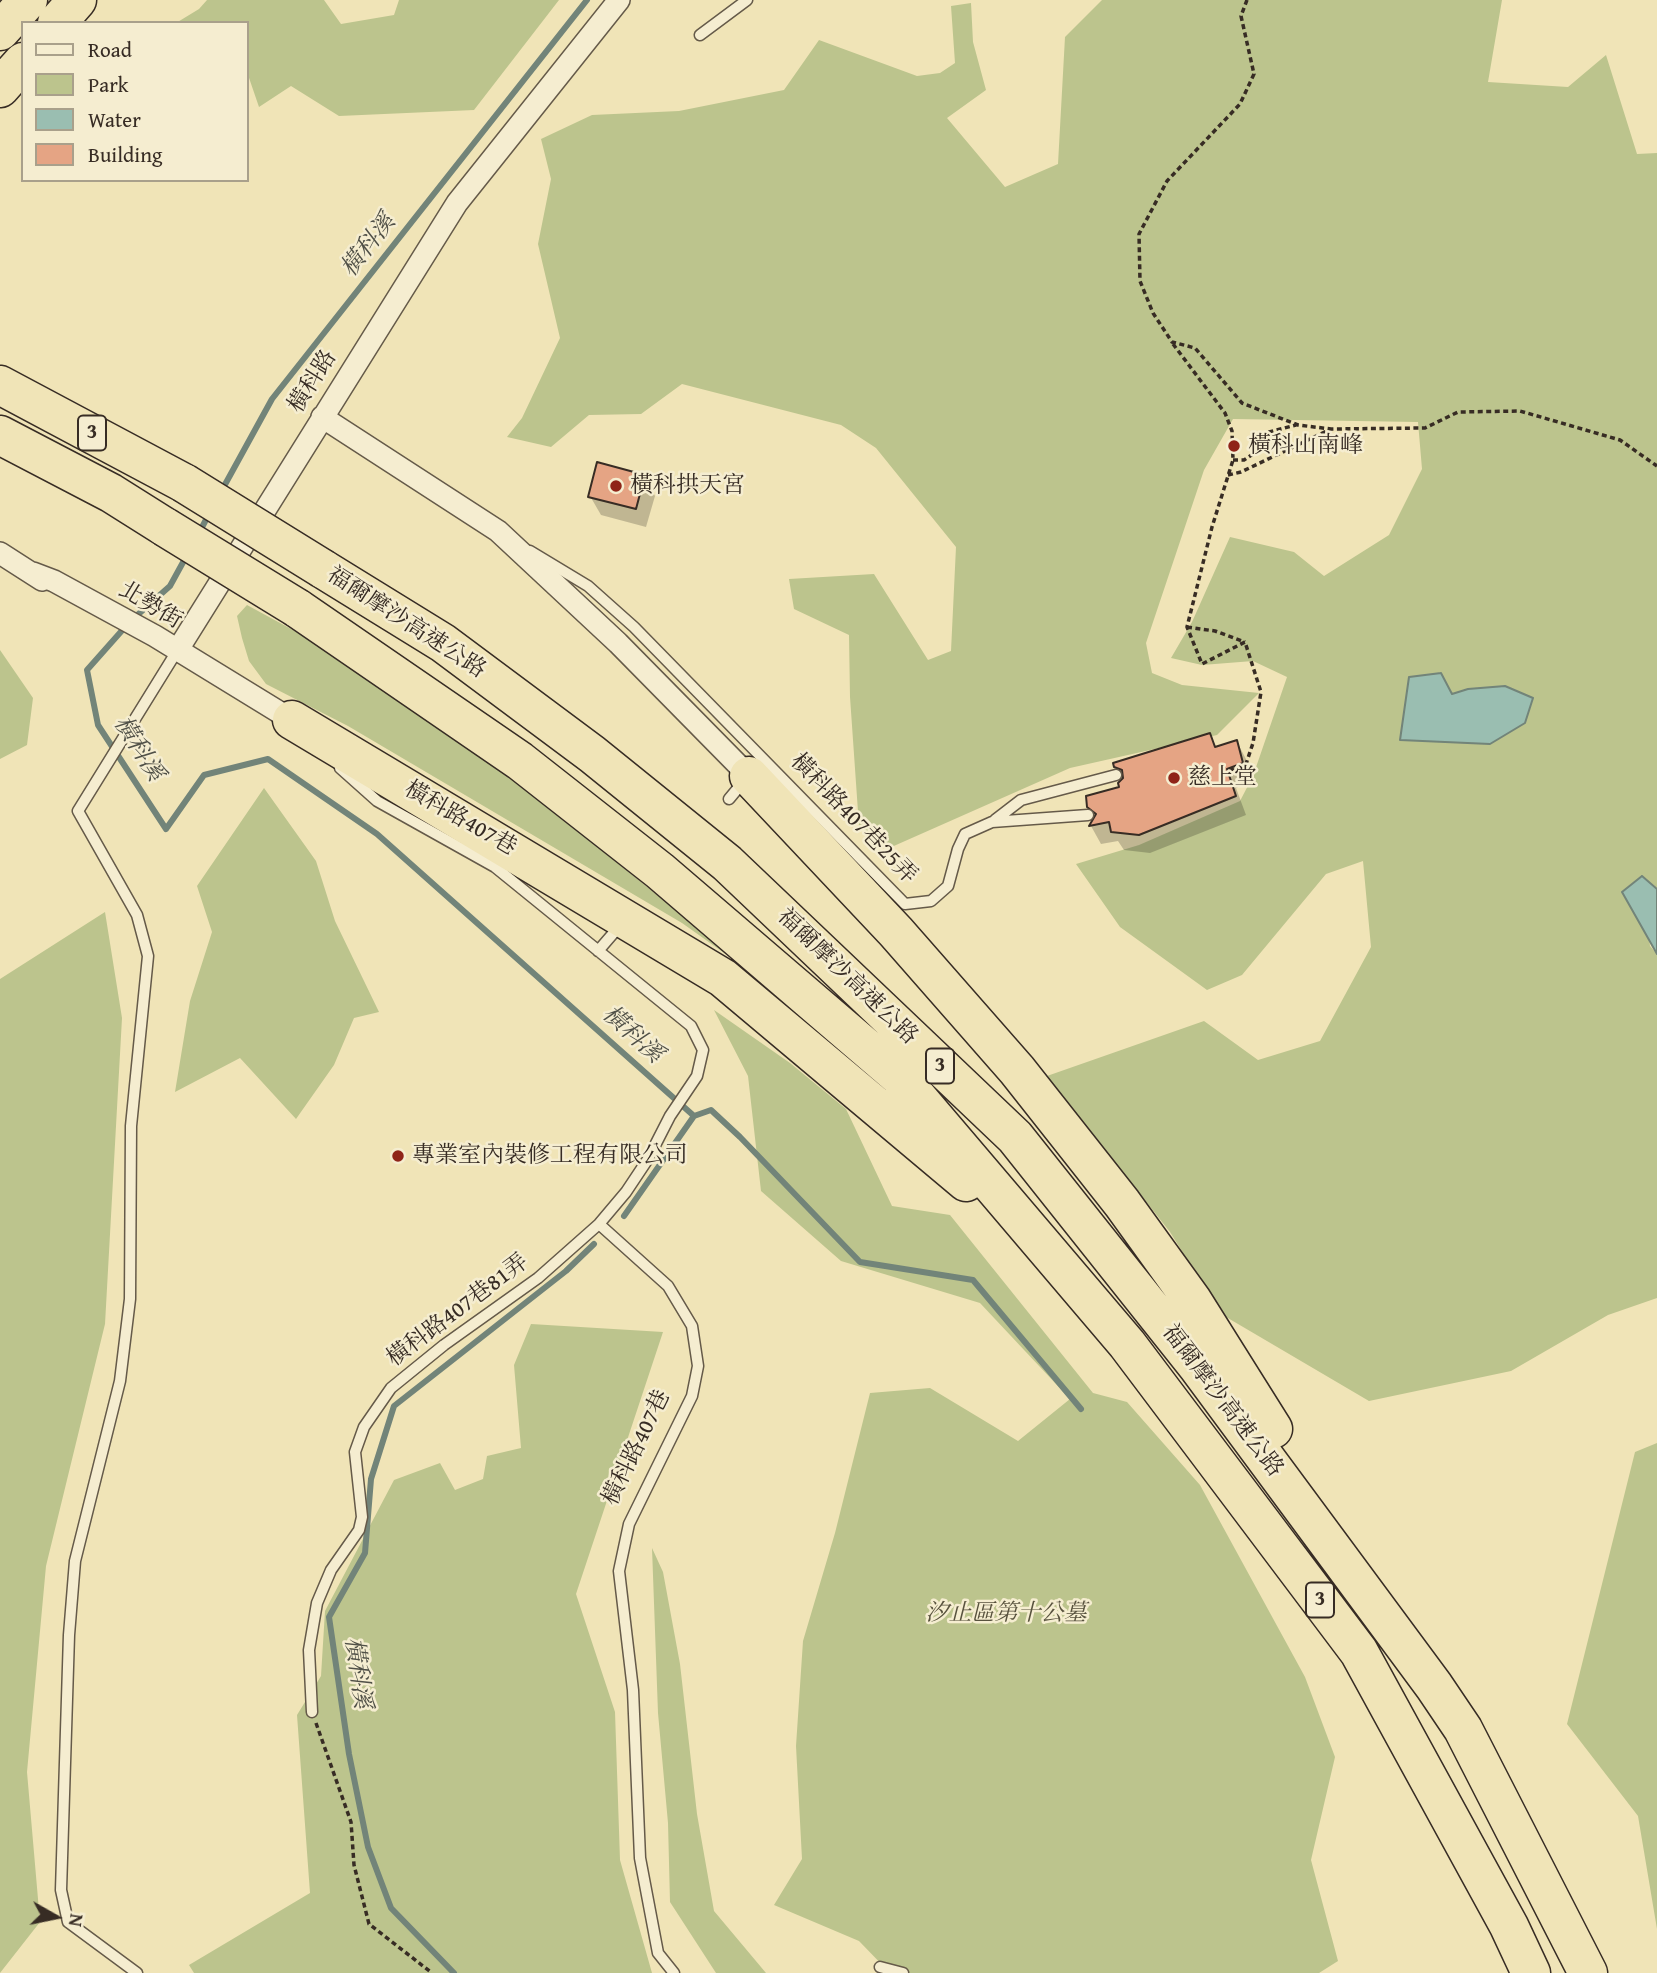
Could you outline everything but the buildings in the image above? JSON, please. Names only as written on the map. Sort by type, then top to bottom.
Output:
[{"type":"highway","points":[[0,31],[28,0]]},
{"type":"highway","points":[[59,21],[77,0]]},
{"type":"highway","points":[[0,88],[21,64]]},
{"type":"highway","name":"福爾摩沙高速公路","points":[[0,385],[184,483],[443,643],[592,754],[727,863],[1014,1137],[1198,1367],[1463,1729],[1587,1973]]},
{"type":"highway","name":"福爾摩沙高速公路","points":[[0,435],[111,493],[297,608],[520,761],[660,870],[899,1076],[1127,1344],[1359,1652],[1509,1926],[1531,1973]]},
{"type":"highway","points":[[292,720],[723,978],[1058,1261]]},
{"type":"highway","points":[[747,777],[896,932],[1017,1070],[1122,1203],[1192,1300],[1433,1686]]},
{"type":"street","name":"橫科路","points":[[177,651],[457,203],[619,0]]},
{"type":"street","points":[[322,417],[498,531],[618,643],[747,777]]},
{"type":"street","name":"北勢街","points":[[0,553],[177,651]]},
{"type":"street","name":"橫科路407巷","points":[[177,651],[292,720]]},
{"type":"lane","points":[[700,35],[747,0]]},
{"type":"lane","name":"橫科路","points":[[137,1973],[68,1922],[61,1890],[69,1635],[75,1561],[120,1381],[130,1299],[131,1126],[148,956],[137,915],[78,811],[177,651]]},
{"type":"lane","name":"橫科路407巷","points":[[292,720],[377,801],[482,858],[598,951],[691,1026],[703,1050]]},
{"type":"lane","points":[[992,822],[1021,800],[1116,775]]},
{"type":"lane","name":"橫科路407巷25弄","points":[[747,777],[863,864],[905,904],[919,904],[939,897],[948,886],[965,834],[992,822],[1088,815]]},
{"type":"lane","points":[[598,951],[617,929]]},
{"type":"lane","name":"橫科路407巷81弄","points":[[312,1712],[309,1650],[317,1603],[331,1570],[359,1531],[362,1517],[355,1452],[364,1427],[391,1388],[444,1345],[538,1278],[599,1224],[626,1192],[673,1111],[690,1089],[697,1076],[703,1050]]},
{"type":"lane","name":"橫科路407巷","points":[[599,1224],[668,1286],[692,1326],[698,1366],[692,1396],[629,1524],[619,1571],[634,1690],[640,1858],[658,1953],[674,1973]]},
{"type":"lane","points":[[880,1967],[903,1973]]},
{"type":"path","points":[[1245,642],[1202,664],[1187,627],[1226,475],[1233,460],[1232,431],[1225,413],[1153,313],[1140,281],[1139,234],[1167,181],[1240,104],[1254,74],[1241,16],[1247,0]]},
{"type":"path","points":[[1172,342],[1195,348],[1242,402],[1298,425],[1331,429],[1425,428],[1458,412],[1520,411],[1620,440],[1657,466]]},
{"type":"path","points":[[1233,460],[1244,460],[1256,452],[1258,440],[1265,433],[1298,425]]},
{"type":"path","points":[[1226,475],[1241,472],[1331,429]]},
{"type":"path","points":[[1187,627],[1215,631],[1245,642]]},
{"type":"path","points":[[1228,771],[1247,764],[1261,692],[1245,642]]},
{"type":"path","points":[[312,1712],[351,1822],[354,1866],[369,1924],[432,1973]]},
{"type":"green space","points":[[207,0],[324,0],[341,24],[394,15],[399,0],[559,0],[474,110],[339,116],[291,86],[259,107],[248,75],[248,21],[179,21],[199,9]]},
{"type":"green space","points":[[1102,0],[1502,0],[1488,82],[1568,87],[1606,55],[1637,154],[1657,153],[1657,889],[1642,876],[1650,946],[1657,954],[1657,1298],[1608,1315],[1511,1371],[1369,1401],[1221,1314],[1170,1232],[1047,1076],[1204,1021],[1258,1060],[1320,1041],[1371,947],[1363,861],[1326,874],[1242,975],[1207,990],[1120,927],[1076,864],[1139,845],[1240,801],[1253,776],[1287,677],[1253,661],[1202,665],[1171,658],[1192,622],[1230,537],[1294,552],[1324,576],[1389,535],[1422,469],[1418,422],[1233,419],[1204,470],[1146,643],[1152,673],[1182,685],[1259,693],[1217,735],[1070,768],[887,849],[859,826],[850,697],[849,635],[794,609],[789,579],[874,574],[928,660],[951,651],[956,547],[876,448],[841,425],[682,384],[641,414],[589,415],[551,447],[507,437],[522,418],[560,338],[538,244],[551,179],[541,139],[592,115],[679,111],[784,90],[819,40],[917,76],[940,73],[955,63],[951,6],[971,3],[973,42],[986,90],[947,118],[1005,187],[1058,164],[1065,37]],"holes":[[[1441,673],[1452,694],[1504,686],[1532,698],[1400,740]]]},
{"type":"green space","points":[[247,605],[315,642],[506,773],[765,982],[682,923],[348,726],[266,684],[249,661],[242,638],[237,616]]},
{"type":"green space","points":[[0,650],[33,698],[27,745],[0,759]]},
{"type":"green space","points":[[264,788],[316,861],[335,921],[379,1012],[354,1018],[334,1065],[296,1119],[240,1058],[175,1092],[190,1001],[212,932],[197,886]]},
{"type":"green space","points":[[105,912],[122,1018],[105,1324],[46,1566],[27,1772],[40,1922],[0,1973],[0,979]]},
{"type":"green space","name":"汐止區第十公墓","points":[[714,1010],[790,1063],[846,1109],[892,1206],[950,1215],[1093,1393],[1127,1402],[1200,1485],[1305,1677],[1335,1757],[1311,1860],[1338,1961],[1319,1973],[890,1973],[859,1941],[774,1905],[802,1859],[796,1746],[803,1641],[835,1533],[870,1393],[930,1388],[1018,1441],[1070,1399],[980,1303],[841,1261],[761,1191],[748,1076]]},
{"type":"green space","points":[[531,1324],[663,1332],[576,1594],[615,1712],[620,1860],[652,1973],[194,1973],[189,1965],[310,1893],[297,1715],[321,1676],[325,1611],[394,1480],[440,1463],[455,1490],[483,1479],[487,1456],[521,1448],[514,1365]]},
{"type":"green space","points":[[1657,1443],[1657,1929],[1638,1816],[1567,1724],[1635,1452]]},
{"type":"green space","points":[[652,1548],[663,1572],[680,1664],[697,1814],[714,1911],[766,1973],[716,1973],[670,1902],[668,1823],[658,1713]]},
{"type":"water","points":[[1441,673],[1452,694],[1468,689],[1505,686],[1533,698],[1525,723],[1490,744],[1400,740],[1409,677]]},
{"type":"water","points":[[1642,876],[1657,889],[1657,954],[1622,892]]},
{"type":"waterway","name":"橫科溪","points":[[222,490],[272,399],[587,0]]},
{"type":"waterway","name":"橫科溪","points":[[199,533],[210,512]]},
{"type":"waterway","name":"橫科溪","points":[[134,618],[170,586],[187,555]]},
{"type":"waterway","name":"橫科溪","points":[[126,626],[87,670],[98,725],[166,829],[204,775],[268,759],[377,834],[694,1116],[624,1216]]},
{"type":"waterway","points":[[694,1116],[711,1110],[860,1262],[973,1280],[1081,1409]]},
{"type":"waterway","name":"橫科溪","points":[[454,1973],[391,1908],[368,1847],[349,1754],[329,1617],[365,1553],[371,1479],[394,1406],[566,1271],[594,1244]]},
{"type":"place","name":"橫科山南峰","points":[[1234,446]]},
{"type":"place","name":"橫科拱天宮","points":[[616,486]]},
{"type":"place","name":"慈上堂","points":[[1174,778]]},
{"type":"place","name":"專業室內裝修工程有限公司","points":[[398,1156]]}]
